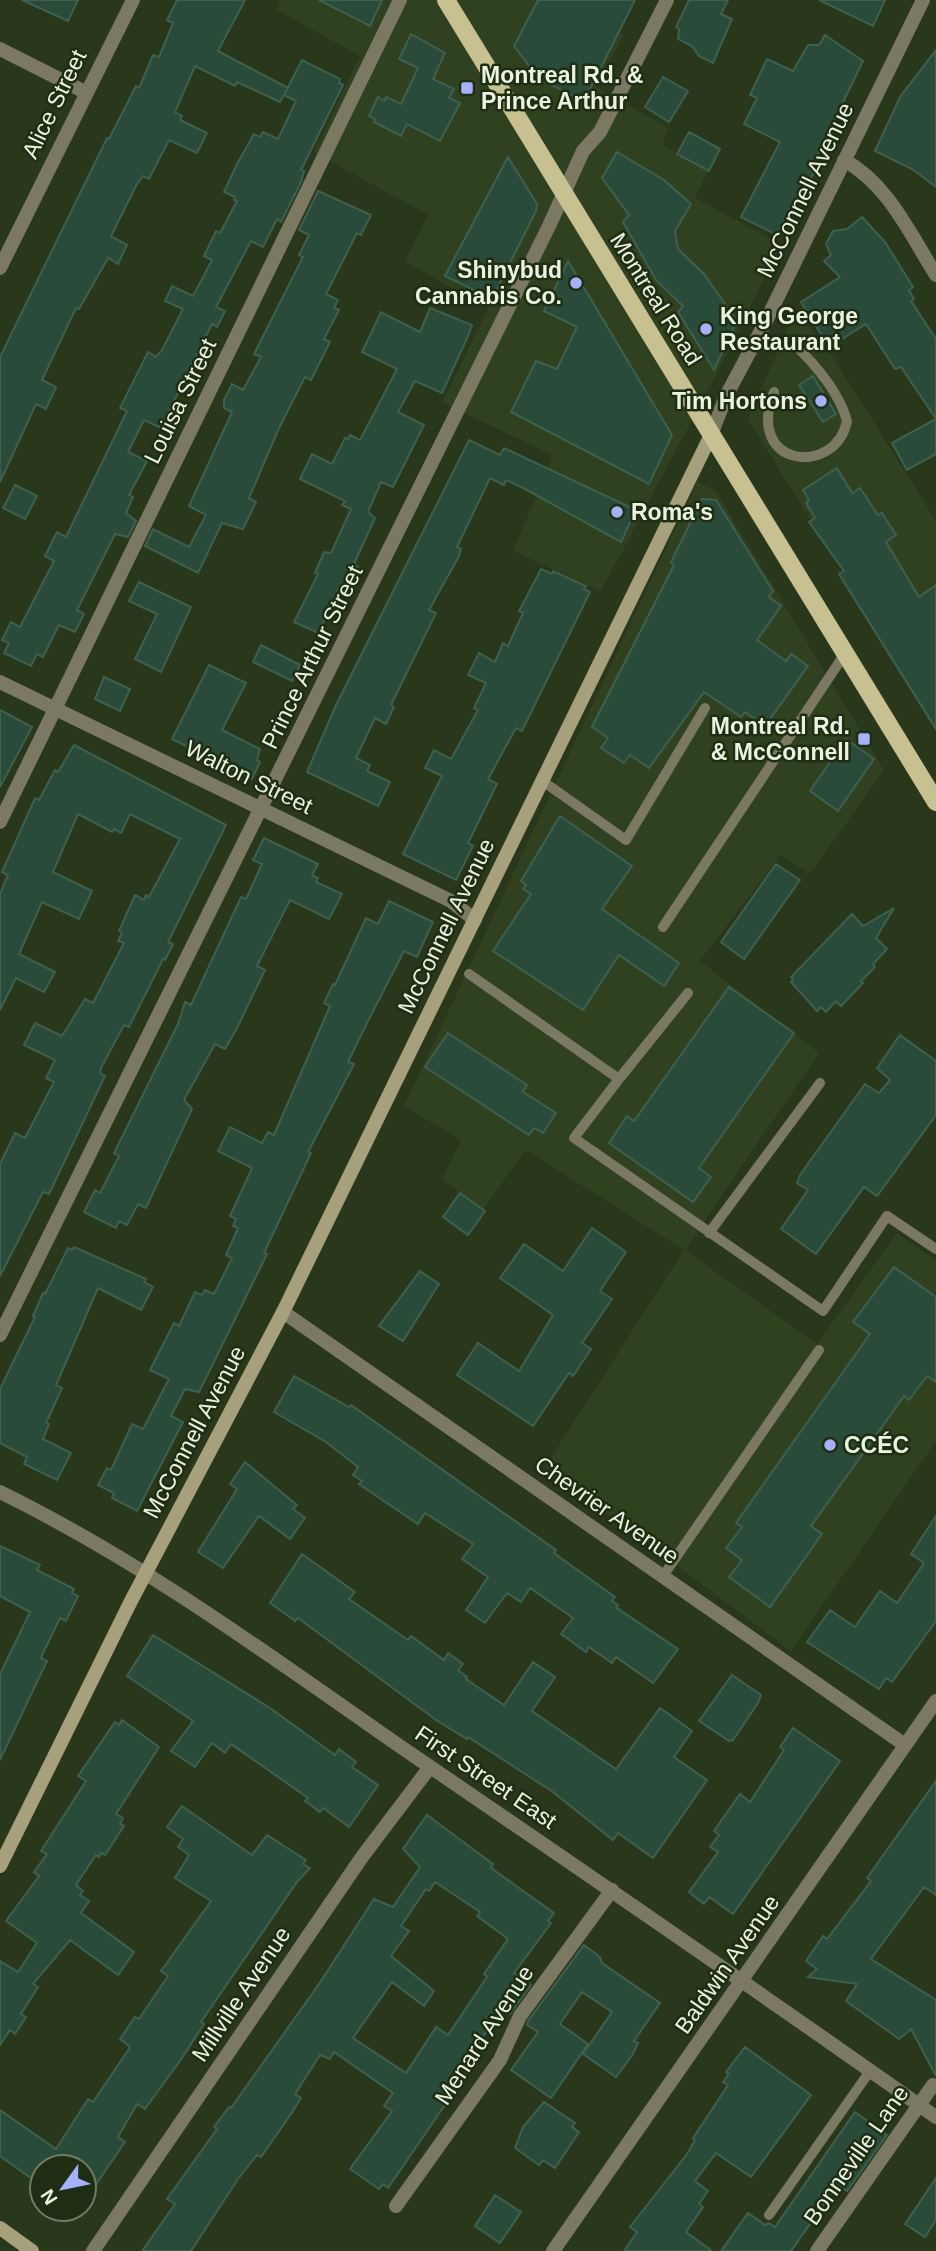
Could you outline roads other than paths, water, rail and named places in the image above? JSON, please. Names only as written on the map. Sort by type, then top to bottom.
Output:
[{"type":"main road","name":"Montreal Road","points":[[446,0],[936,802]]},
{"type":"main road","name":"McConnell Avenue","points":[[0,1866],[146,1572],[283,1312],[711,435]]},
{"type":"main road","points":[[0,2228],[32,2251]]},
{"type":"street","name":"Alice Street","points":[[0,268],[133,0]]},
{"type":"street","name":"Louisa Street","points":[[0,822],[400,0]]},
{"type":"street","name":"Prince Arthur Street","points":[[0,1335],[263,809],[583,151],[600,132],[667,0]]},
{"type":"street","name":"McConnell Avenue","points":[[711,435],[726,396],[765,323],[923,0]]},
{"type":"street","points":[[0,49],[85,92]]},
{"type":"street","points":[[844,160],[865,172],[878,185],[936,275]]},
{"type":"street","name":"Walton Street","points":[[0,682],[451,901],[475,920]]},
{"type":"street","name":"Chevrier Avenue","points":[[283,1312],[905,1745]]},
{"type":"street","name":"First Street East","points":[[0,1492],[69,1526],[146,1572],[612,1890],[936,2118]]},
{"type":"street","name":"Baldwin Avenue","points":[[553,2251],[936,1701]]},
{"type":"street","name":"Millville Avenue","points":[[93,2251],[362,1857],[430,1766]]},
{"type":"street","name":"Menard Avenue","points":[[396,2206],[500,2060],[520,2016],[612,1890]]},
{"type":"street","name":"Bonneville Lane","points":[[817,2251],[933,2085]]},
{"type":"lane","points":[[774,392],[767,417],[772,438],[784,453],[803,458],[823,451],[841,438],[847,421],[841,404],[807,357],[791,341]]},
{"type":"lane","points":[[663,927],[844,654]]},
{"type":"lane","points":[[541,780],[626,840],[705,708]]},
{"type":"lane","points":[[469,974],[619,1079]]},
{"type":"lane","points":[[688,993],[574,1138],[823,1311],[887,1216],[935,1247]]},
{"type":"lane","points":[[709,1233],[820,1083]]},
{"type":"lane","points":[[663,1576],[819,1350]]},
{"type":"lane","points":[[769,2215],[870,2071]]},
{"type":"place","name":"Montreal Rd. & Prince Arthur","points":[[467,88]]},
{"type":"place","name":"Shinybud Cannabis Co.","points":[[576,283]]},
{"type":"place","name":"King George Restaurant","points":[[706,329]]},
{"type":"place","name":"Tim Hortons","points":[[821,401]]},
{"type":"place","name":"Roma's","points":[[617,512]]},
{"type":"place","name":"Montreal Rd. & McConnell","points":[[864,739]]},
{"type":"place","name":"CCÉC","points":[[830,1445]]}]
